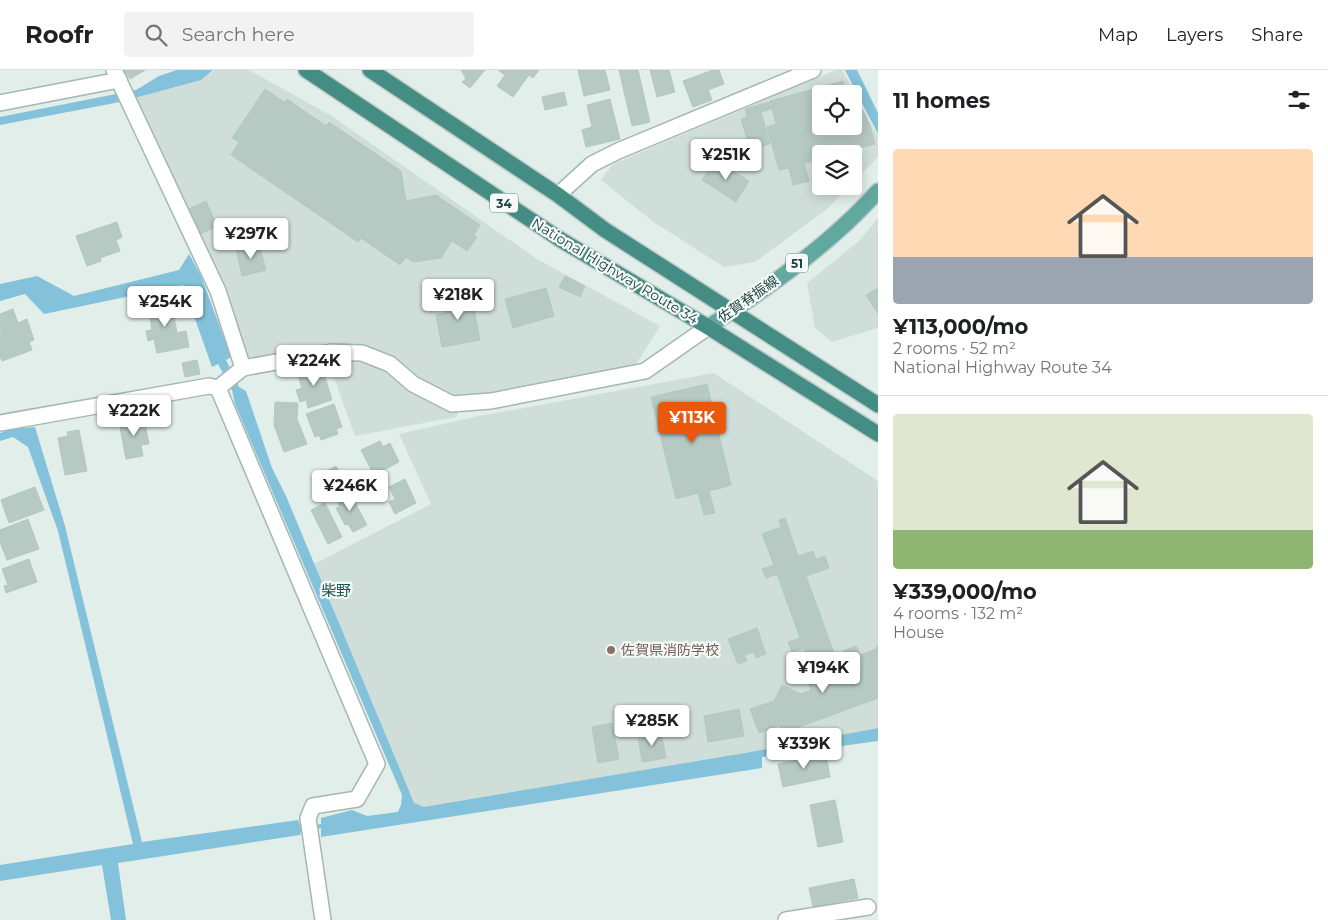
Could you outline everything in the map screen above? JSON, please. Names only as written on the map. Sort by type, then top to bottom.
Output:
[{"type":"highway","name":"National Highway Route 34","points":[[306,70],[561,240],[708,327],[878,434]]},
{"type":"highway","name":"National Highway Route 34","points":[[370,70],[558,195],[605,230],[878,405]]},
{"type":"main road","name":"佐賀脊振線","points":[[708,327],[764,289],[830,238],[878,191]]},
{"type":"street","points":[[558,195],[592,164],[618,151],[813,70]]},
{"type":"street","points":[[0,103],[119,79],[218,291],[231,378],[378,764],[357,799],[314,806],[308,818],[323,920]]},
{"type":"street","points":[[0,423],[210,386],[231,378],[331,352],[362,353],[390,364],[413,384],[452,404],[491,401],[645,372],[708,327]]},
{"type":"street","points":[[786,920],[868,907]]},
{"type":"shaded area","points":[[215,70],[249,70],[330,115],[537,259],[660,326],[635,366],[469,396],[456,417],[355,436],[328,361],[244,357],[133,99],[206,76]]},
{"type":"shaded area","points":[[836,70],[842,70],[850,85],[812,85],[812,135],[862,135],[862,107],[878,137],[878,157],[862,174],[862,145],[812,145],[812,195],[840,195],[826,210],[755,262],[724,267],[652,221],[601,180],[613,164]]},
{"type":"shaded area","points":[[878,218],[878,328],[832,342],[815,328],[807,283],[859,241]]},
{"type":"shaded area","name":"佐賀県消防学校","points":[[714,373],[878,481],[878,733],[413,815],[310,566],[431,504],[399,434],[479,416]]},
{"type":"water","points":[[177,70],[213,70],[201,80],[120,102],[0,125],[0,117],[136,90],[159,76]]},
{"type":"water","points":[[845,70],[857,70],[878,113],[878,134],[862,103],[862,85],[853,85]]},
{"type":"water","points":[[189,254],[201,276],[231,357],[226,360],[239,387],[246,391],[272,468],[286,496],[414,803],[424,807],[751,752],[878,728],[878,741],[762,757],[762,768],[321,837],[321,828],[301,831],[300,835],[118,863],[126,920],[111,920],[102,865],[0,881],[0,865],[133,844],[58,531],[28,447],[13,437],[0,441],[0,433],[11,429],[35,427],[65,526],[142,842],[298,820],[301,827],[321,824],[321,818],[352,810],[367,816],[398,812],[401,805],[402,795],[235,404],[232,390],[218,364],[212,367],[183,285],[44,314],[25,294],[0,301],[0,284],[37,276],[74,296],[179,270]]},
{"type":"building","points":[[124,70],[145,70],[130,79]]},
{"type":"building","points":[[461,70],[485,70],[470,88],[462,82],[466,79]]},
{"type":"building","points":[[498,70],[539,70],[533,78],[529,75],[513,97],[497,86],[505,75]]},
{"type":"building","points":[[578,70],[605,70],[610,90],[584,96]]},
{"type":"building","points":[[619,70],[638,70],[650,122],[632,126]]},
{"type":"building","points":[[650,70],[669,70],[675,92],[657,97]]},
{"type":"building","points":[[713,70],[719,70],[724,84],[708,90],[712,100],[693,107],[683,81]]},
{"type":"building","points":[[843,81],[844,85],[828,85]]},
{"type":"building","points":[[265,89],[284,102],[287,99],[326,126],[329,122],[401,171],[406,201],[436,195],[480,225],[474,235],[477,237],[467,251],[452,241],[441,258],[413,262],[406,257],[400,265],[361,238],[358,242],[231,155],[239,142],[232,138]]},
{"type":"building","points":[[812,89],[812,135],[862,135],[862,109],[869,123],[875,144],[862,147],[862,145],[812,145],[812,161],[804,163],[809,181],[793,185],[789,168],[779,170],[767,127],[776,124],[770,101]]},
{"type":"building","points":[[564,92],[567,105],[545,110],[542,97]]},
{"type":"building","points":[[610,99],[620,139],[586,147],[582,130],[592,127],[587,105]]},
{"type":"building","points":[[769,102],[771,109],[761,112],[770,144],[750,149],[741,119],[747,117],[745,109]]},
{"type":"building","points":[[715,160],[749,181],[736,202],[702,180]]},
{"type":"building","points":[[206,201],[217,226],[196,236],[184,211]]},
{"type":"building","points":[[117,222],[122,237],[116,240],[120,251],[100,258],[101,261],[87,266],[76,236]]},
{"type":"building","points":[[259,244],[266,270],[242,276],[236,249]]},
{"type":"building","points":[[565,276],[585,286],[580,297],[559,287]]},
{"type":"building","points":[[546,288],[554,316],[513,328],[505,299]]},
{"type":"building","points":[[878,288],[878,314],[866,295]]},
{"type":"building","points":[[471,293],[480,340],[442,347],[436,315],[445,313],[442,298]]},
{"type":"building","points":[[171,300],[177,333],[186,331],[189,347],[157,353],[154,339],[148,341],[146,331],[152,330],[148,305]]},
{"type":"building","points":[[13,309],[18,323],[27,319],[34,340],[29,342],[32,350],[2,361],[0,356],[0,314]]},
{"type":"building","points":[[197,360],[200,374],[185,377],[182,363]]},
{"type":"building","points":[[321,364],[332,400],[308,408],[306,400],[300,402],[296,390],[302,388],[297,372]]},
{"type":"building","points":[[707,384],[731,485],[709,491],[715,513],[704,515],[698,493],[676,499],[651,397]]},
{"type":"building","points":[[275,402],[298,403],[297,419],[307,444],[284,452],[274,425]]},
{"type":"building","points":[[334,404],[342,427],[336,429],[338,434],[321,440],[319,435],[315,437],[306,414]]},
{"type":"building","points":[[144,418],[149,444],[141,445],[143,456],[126,459],[119,422]]},
{"type":"building","points":[[79,430],[87,471],[65,475],[58,438],[68,436],[67,432]]},
{"type":"building","points":[[380,441],[383,447],[390,443],[399,462],[374,475],[361,450]]},
{"type":"building","points":[[336,466],[345,483],[329,491],[321,474]]},
{"type":"building","points":[[405,479],[416,503],[395,514],[389,502],[395,499],[389,487]]},
{"type":"building","points":[[35,487],[44,510],[9,523],[1,500]]},
{"type":"building","points":[[349,491],[367,525],[353,532],[348,524],[345,525],[336,508],[340,507],[335,498]]},
{"type":"building","points":[[325,503],[342,537],[328,544],[311,510]]},
{"type":"building","points":[[785,518],[798,556],[813,551],[816,559],[825,556],[829,568],[806,576],[837,661],[812,670],[804,648],[792,652],[788,642],[800,638],[777,574],[766,578],[762,569],[774,565],[762,534],[781,527],[779,520]]},
{"type":"building","points":[[28,519],[39,549],[7,560],[0,542],[0,530]]},
{"type":"building","points":[[29,559],[37,582],[6,593],[4,586],[8,585],[2,569]]},
{"type":"building","points":[[757,628],[766,654],[756,658],[754,652],[744,655],[747,661],[738,664],[728,639]]},
{"type":"building","points":[[878,645],[878,698],[783,733],[780,725],[759,733],[750,709],[774,701],[782,685],[801,694],[811,690],[808,681],[836,671],[834,665],[846,661],[843,651],[856,646],[860,655],[876,649]]},
{"type":"building","points":[[739,709],[744,736],[708,742],[704,716]]},
{"type":"building","points":[[612,723],[619,759],[598,763],[592,727]]},
{"type":"building","points":[[661,731],[666,758],[642,762],[638,735]]},
{"type":"building","points":[[826,754],[830,777],[783,787],[778,764]]},
{"type":"building","points":[[835,800],[843,842],[818,847],[810,805]]},
{"type":"building","points":[[854,879],[858,898],[813,907],[809,888]]},
{"type":"place","name":"佐賀県消防学校","points":[[611,650]]},
{"type":"district","name":"柴野","points":[[336,590]]}]
